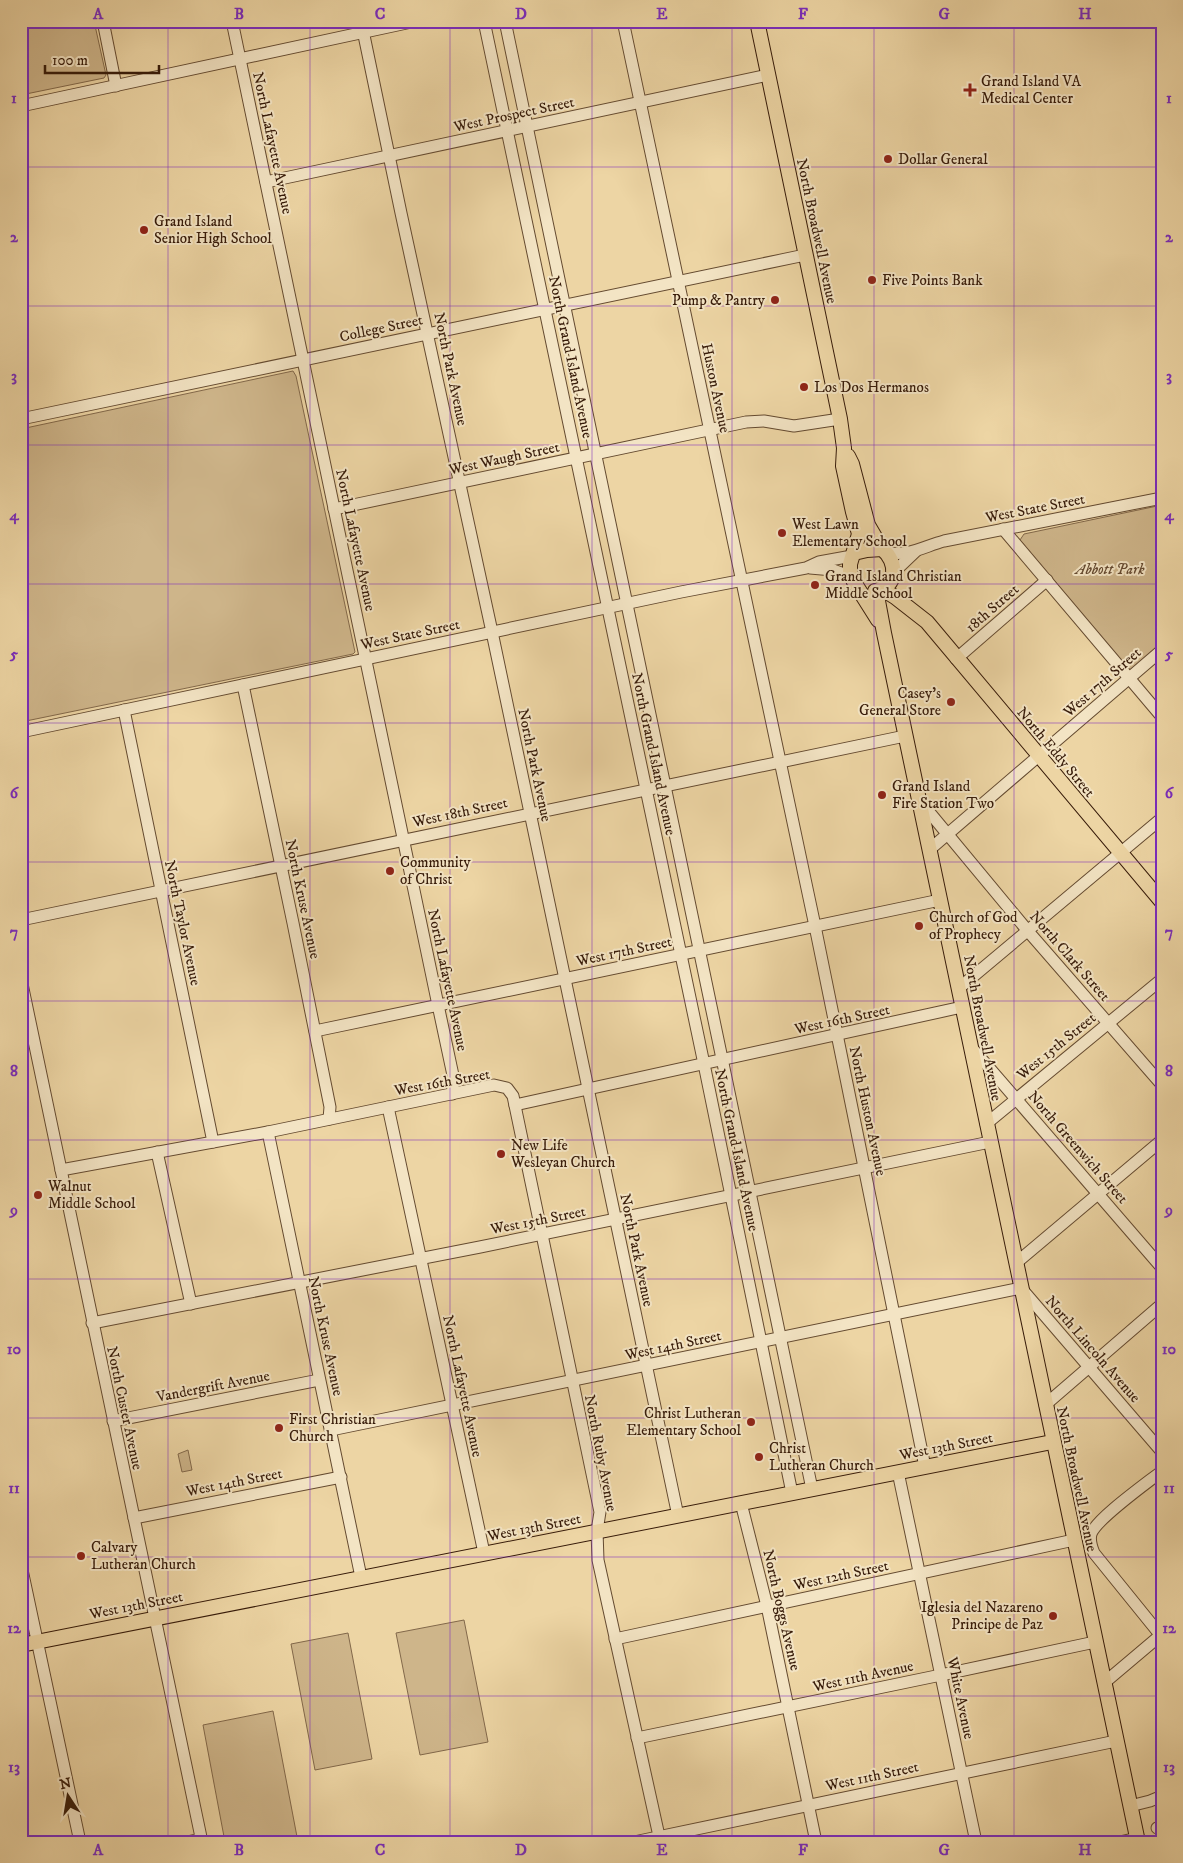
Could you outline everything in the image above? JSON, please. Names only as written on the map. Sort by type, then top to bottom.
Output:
[{"type":"main road","name":"North Broadwell Avenue","points":[[757,21],[840,420],[848,490],[860,534],[853,555]]},
{"type":"main road","name":"North Broadwell Avenue","points":[[844,448],[852,464],[868,526],[884,551]]},
{"type":"main road","points":[[868,550],[884,551],[890,558],[894,574],[889,583],[880,590],[867,590],[855,581],[850,564],[853,555],[868,550]]},
{"type":"main road","name":"North Eddy Street","points":[[894,574],[900,589],[923,610],[927,622]]},
{"type":"main road","name":"North Broadwell Avenue","points":[[855,581],[884,633]]},
{"type":"main road","name":"North Broadwell Avenue","points":[[880,590],[878,603],[905,736],[1137,1840]]},
{"type":"main road","name":"North Eddy Street","points":[[880,590],[895,597],[927,622],[1162,902]]},
{"type":"main road","name":"West 13th Street","points":[[21,1645],[1052,1442]]},
{"type":"street","points":[[102,21],[116,86]]},
{"type":"street","name":"North Lafayette Avenue","points":[[232,21],[454,1080],[452,1094]]},
{"type":"street","points":[[21,106],[240,59],[362,27],[416,21]]},
{"type":"street","name":"North Grand Island Avenue","points":[[484,21],[732,1196],[792,1493]]},
{"type":"street","name":"North Grand Island Avenue","points":[[504,21],[812,1489]]},
{"type":"street","name":"Huston Avenue","points":[[623,21],[780,761]]},
{"type":"street","name":"North Park Avenue","points":[[362,27],[492,632],[678,1516]]},
{"type":"street","name":"West Prospect Street","points":[[266,182],[768,75]]},
{"type":"street","name":"College Street","points":[[21,419],[805,255]]},
{"type":"street","name":"West Waugh Street","points":[[334,509],[754,421],[794,426],[840,420]]},
{"type":"street","name":"West State Street","points":[[884,551],[899,554],[916,551],[931,544],[1162,498]]},
{"type":"street","points":[[1003,529],[1162,717]]},
{"type":"street","name":"West State Street","points":[[894,574],[916,551]]},
{"type":"street","name":"West State Street","points":[[21,732],[627,603],[806,568],[819,562],[853,555]]},
{"type":"street","name":"West State Street","points":[[806,568],[834,570],[855,581]]},
{"type":"street","name":"18th Street","points":[[956,658],[1047,580]]},
{"type":"street","name":"West 17th Street","points":[[948,834],[1162,650]]},
{"type":"street","name":"North Kruse Avenue","points":[[243,685],[330,1107],[329,1119]]},
{"type":"street","name":"North Taylor Avenue","points":[[124,710],[213,1142]]},
{"type":"street","name":"West 18th Street","points":[[21,920],[905,736]]},
{"type":"street","name":"North Huston Avenue","points":[[780,761],[925,1467]]},
{"type":"street","name":"North Clark Street","points":[[918,799],[1027,930],[1162,1085]]},
{"type":"street","points":[[958,989],[1162,818]]},
{"type":"street","points":[[929,850],[948,834]]},
{"type":"street","name":"West 17th Street","points":[[314,1031],[940,900]]},
{"type":"street","name":"North Custer Avenue","points":[[21,979],[202,1840]]},
{"type":"street","name":"West 15th Street","points":[[1016,1099],[1162,979]]},
{"type":"street","name":"West 16th Street","points":[[61,1170],[268,1132],[494,1085],[506,1088],[513,1096],[515,1105],[962,1008]]},
{"type":"street","name":"North Greenwich Street","points":[[970,1047],[1162,1268]]},
{"type":"street","name":"North Broadwell Avenue","points":[[986,1124],[1016,1099]]},
{"type":"street","name":"North Ruby Avenue","points":[[515,1105],[600,1512],[597,1531],[598,1560],[659,1836]]},
{"type":"street","name":"North Lafayette Avenue","points":[[388,1107],[484,1553]]},
{"type":"street","name":"North Kruse Avenue","points":[[268,1132],[341,1477],[360,1577]]},
{"type":"street","points":[[1016,1262],[1162,1140]]},
{"type":"street","name":"West 15th Street","points":[[92,1323],[542,1235],[990,1142]]},
{"type":"street","points":[[157,1152],[191,1304]]},
{"type":"street","name":"West 14th Street","points":[[331,1430],[1021,1288]]},
{"type":"street","name":"North Lincoln Avenue","points":[[1021,1288],[1162,1452]]},
{"type":"street","points":[[1045,1405],[1162,1304]]},
{"type":"street","name":"Vandergrift Avenue","points":[[113,1421],[319,1380]]},
{"type":"street","points":[[1104,1683],[1161,1635],[1094,1553],[1090,1535],[1098,1523],[1162,1471]]},
{"type":"street","name":"White Avenue","points":[[898,1472],[976,1842]]},
{"type":"street","name":"West 14th Street","points":[[134,1518],[341,1477]]},
{"type":"street","name":"North Boggs Avenue","points":[[741,1503],[767,1606],[816,1842]]},
{"type":"street","name":"West 12th Street","points":[[615,1639],[1074,1540]]},
{"type":"street","points":[[21,1565],[80,1842]]},
{"type":"street","name":"West 11th Avenue","points":[[637,1738],[941,1676],[1095,1642]]},
{"type":"street","name":"West 11th Street","points":[[634,1842],[1116,1740]]},
{"type":"street","points":[[1130,1806],[1162,1796]]},
{"type":"street","points":[[187,1842],[202,1840]]},
{"type":"street","points":[[1120,1842],[1137,1840]]},
{"type":"green space","points":[[21,21],[94,21],[106,75],[104,78],[21,95]]},
{"type":"green space","points":[[293,371],[296,376],[355,652],[353,654],[21,722],[21,429]]},
{"type":"green space","name":"Abbott Park","points":[[1162,505],[1162,644],[1130,671],[1020,540],[1024,534]]},
{"type":"green space","points":[[188,1450],[192,1470],[182,1472],[178,1454]]},
{"type":"green space","points":[[464,1620],[488,1742],[420,1755],[396,1633]]},
{"type":"green space","points":[[348,1633],[372,1759],[315,1770],[291,1644]]},
{"type":"green space","points":[[273,1711],[298,1842],[225,1842],[203,1725]]},
{"type":"place","name":"Grand Island VA Medical Center","points":[[970,90]]},
{"type":"place","name":"Dollar General","points":[[888,159]]},
{"type":"place","name":"Grand Island Senior High School","points":[[144,230]]},
{"type":"place","name":"Five Points Bank","points":[[872,280]]},
{"type":"place","name":"Pump & Pantry","points":[[775,300]]},
{"type":"place","name":"Los Dos Hermanos","points":[[804,387]]},
{"type":"place","name":"West Lawn Elementary School","points":[[782,533]]},
{"type":"place","name":"Grand Island Christian Middle School","points":[[815,585]]},
{"type":"place","name":"Casey's General Store","points":[[951,702]]},
{"type":"place","name":"Grand Island Fire Station Two","points":[[882,795]]},
{"type":"place","name":"Community of Christ","points":[[390,871]]},
{"type":"place","name":"Church of God of Prophecy","points":[[919,926]]},
{"type":"place","name":"New Life Wesleyan Church","points":[[501,1154]]},
{"type":"place","name":"Walnut Middle School","points":[[38,1195]]},
{"type":"place","name":"Christ Lutheran Elementary School","points":[[751,1422]]},
{"type":"place","name":"First Christian Church","points":[[279,1428]]},
{"type":"place","name":"Christ Lutheran Church","points":[[759,1457]]},
{"type":"place","name":"Calvary Lutheran Church","points":[[81,1556]]},
{"type":"place","name":"Iglesia del Nazareno Principe de Paz","points":[[1053,1616]]}]
